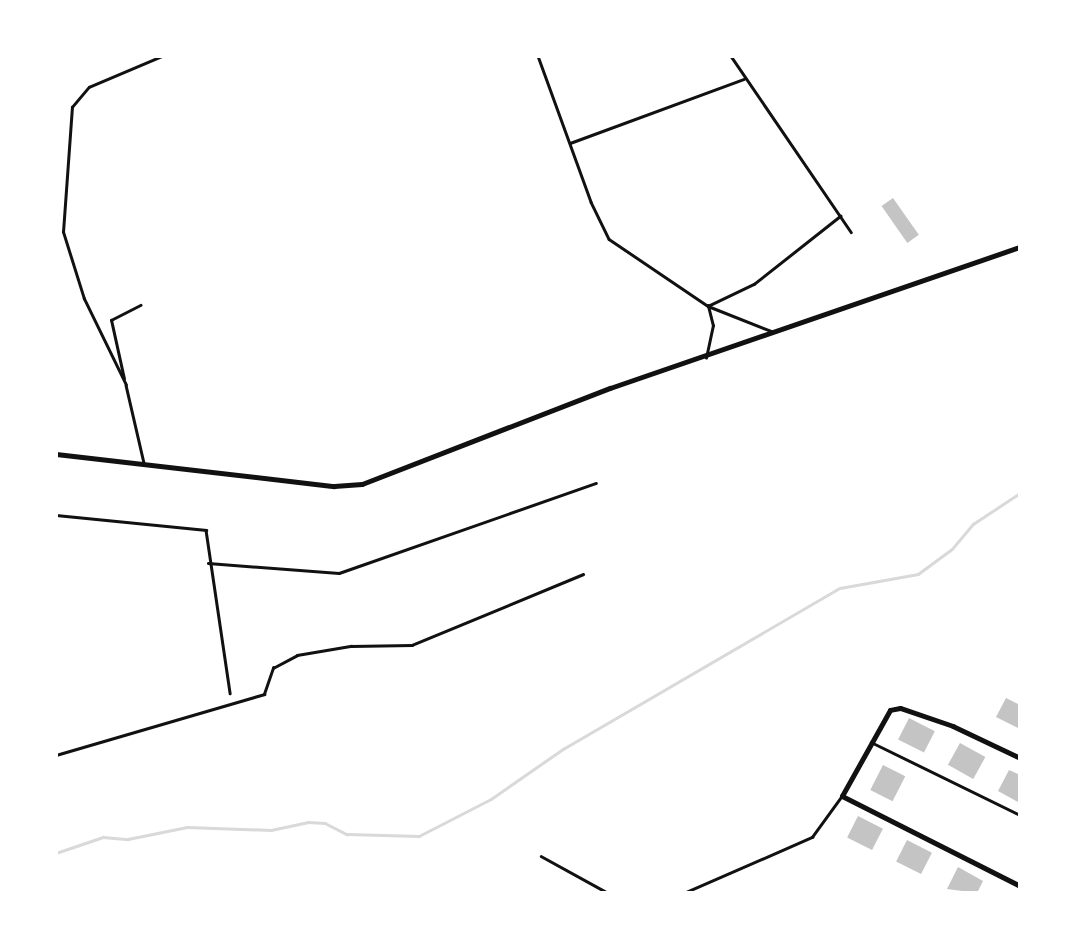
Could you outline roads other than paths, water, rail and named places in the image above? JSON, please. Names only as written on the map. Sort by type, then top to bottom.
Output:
[{"type":"street","points":[[56,454],[334,486],[362,484],[610,388],[706,358],[771,331],[1020,247]]},
{"type":"street","points":[[1020,758],[953,726],[900,708],[890,710],[842,796],[1020,886]]},
{"type":"lane","points":[[125,385],[84,299],[63,232],[72,107],[89,87],[162,56]]},
{"type":"lane","points":[[538,56],[609,239],[708,306],[771,331]]},
{"type":"lane","points":[[731,56],[851,232]]},
{"type":"lane","points":[[570,143],[746,78]]},
{"type":"lane","points":[[708,306],[754,284],[839,215]]},
{"type":"lane","points":[[140,305],[118,314],[110,324],[144,463]]},
{"type":"lane","points":[[706,358],[713,326],[708,306]]},
{"type":"lane","points":[[208,563],[339,573],[596,483]]},
{"type":"lane","points":[[56,515],[206,530],[208,563],[225,639],[230,693]]},
{"type":"lane","points":[[56,755],[264,694],[273,668],[297,655],[351,646],[412,645],[583,574]]},
{"type":"lane","points":[[871,743],[1020,815]]},
{"type":"lane","points":[[684,893],[812,837],[842,796]]},
{"type":"lane","points":[[541,856],[608,893]]},
{"type":"waterway","points":[[56,853],[103,837],[128,839],[187,827],[271,830],[308,822],[325,823],[347,834],[419,836],[491,799],[563,749],[840,588],[918,574],[952,549],[973,524],[1020,493]]}]
